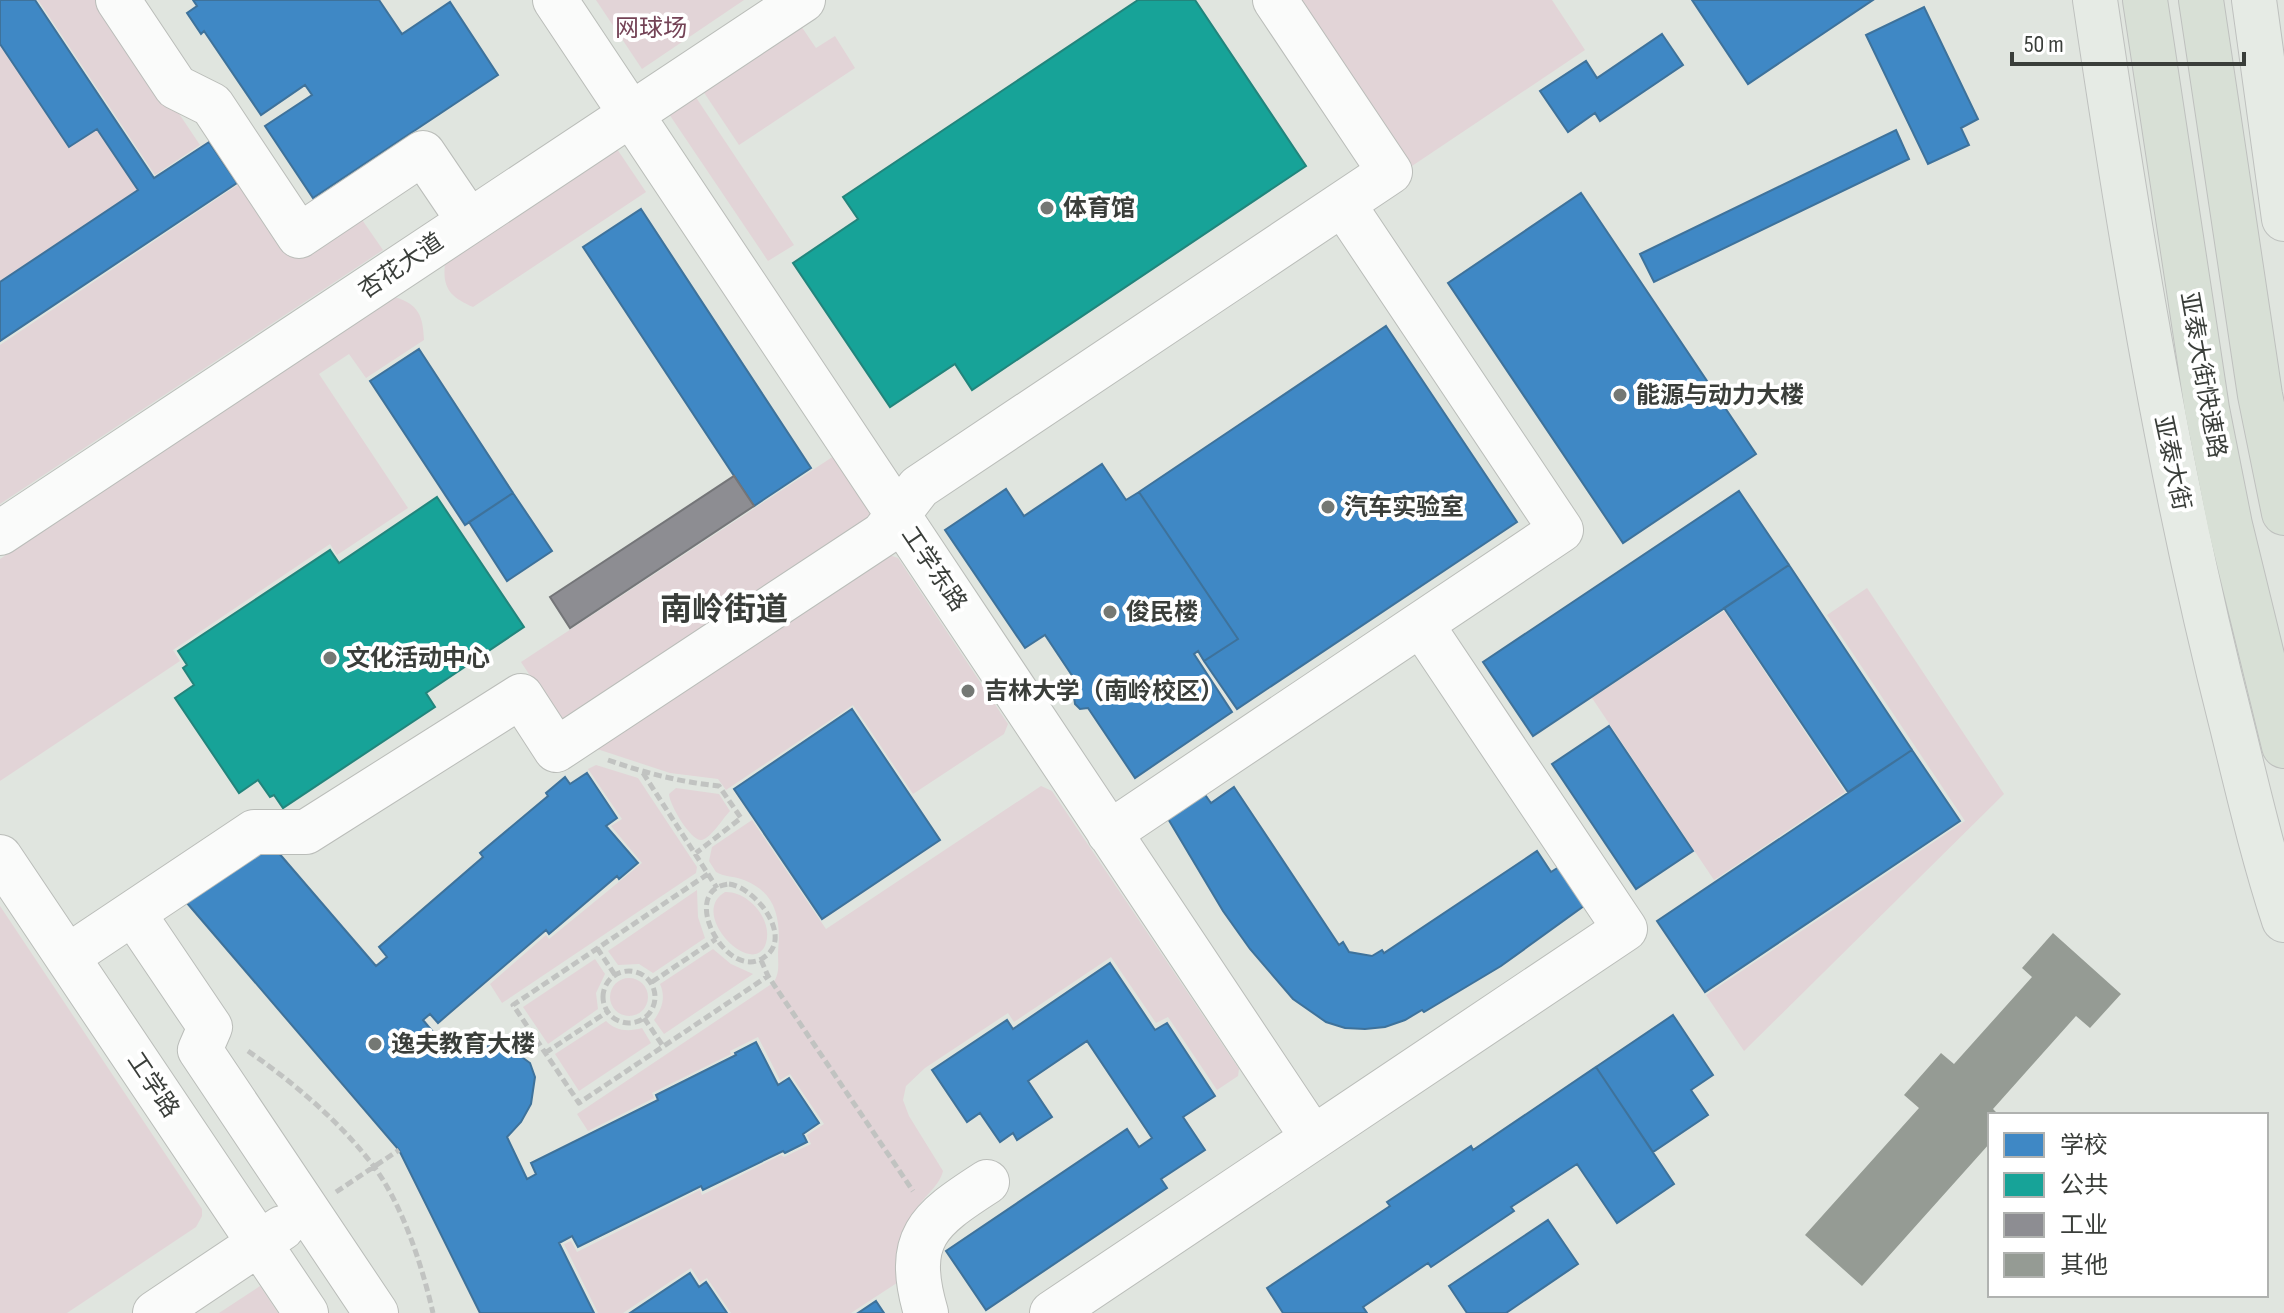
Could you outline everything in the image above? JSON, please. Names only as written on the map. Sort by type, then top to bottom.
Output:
[{"type":"highway","name":"亚泰大街快速路","points":[[2145,0],[2207,409],[2230,525],[2284,746]]},
{"type":"highway","points":[[2201,0],[2232,223],[2260,395],[2284,513]]},
{"type":"main road","name":"亚泰大街","points":[[2095,0],[2129,227],[2161,410],[2220,681],[2284,920]]},
{"type":"main road","points":[[2265,11],[2284,219]]},
{"type":"lane","points":[[118,0],[176,87],[212,105],[299,236],[423,153],[469,221]]},
{"type":"lane","name":"工学东路","points":[[555,0],[1313,1138]]},
{"type":"lane","name":"杏花大道","points":[[0,533],[803,0]]},
{"type":"lane","points":[[67,957],[254,832],[306,832],[521,696],[556,750],[883,534],[919,487],[1390,172],[1275,0]]},
{"type":"lane","points":[[1109,833],[1561,530],[1343,204]]},
{"type":"lane","points":[[1052,1313],[1625,929],[1421,624]]},
{"type":"lane","name":"工学路","points":[[0,857],[306,1313]]},
{"type":"lane","points":[[133,913],[210,1027],[200,1050],[329,1197],[376,1313]]},
{"type":"lane","points":[[926,1313],[918,1285],[917,1261],[922,1241],[945,1209],[987,1182]]},
{"type":"lane","points":[[155,1313],[329,1197]]},
{"type":"path","points":[[556,750],[596,756],[686,783],[719,786],[741,818],[696,853]]},
{"type":"path","points":[[642,772],[717,888]]},
{"type":"path","points":[[708,874],[513,1005],[579,1103],[768,976]]},
{"type":"path","points":[[729,884],[742,887],[764,907],[774,935],[772,948],[761,960],[738,959],[716,939],[709,925],[707,904],[717,888],[729,884]]},
{"type":"path","points":[[652,982],[716,939]]},
{"type":"path","points":[[597,948],[615,975]]},
{"type":"path","points":[[761,960],[768,976],[934,1222]]},
{"type":"path","points":[[637,972],[652,982],[656,999],[644,1018],[631,1023],[622,1022],[607,1012],[603,994],[615,975],[637,972]]},
{"type":"path","points":[[545,1053],[607,1012]]},
{"type":"path","points":[[644,1018],[663,1046]]},
{"type":"path","points":[[210,1027],[270,1066],[298,1089],[374,1166],[410,1239],[433,1313]]},
{"type":"path","points":[[329,1197],[399,1150]]},
{"type":"green space","points":[[38,0],[103,0],[200,145],[155,175]]},
{"type":"green space","name":"网球场","points":[[596,0],[744,0],[642,69]]},
{"type":"green space","points":[[1296,0],[1552,0],[1585,50],[1409,168]]},
{"type":"green space","points":[[801,26],[816,48],[835,36],[855,68],[739,145],[703,91]]},
{"type":"green space","points":[[0,44],[69,147],[97,129],[138,190],[0,282]]},
{"type":"green space","points":[[695,96],[794,245],[768,261],[669,114]]},
{"type":"green space","points":[[617,149],[646,192],[473,307],[450,291],[445,279],[445,263]]},
{"type":"green space","points":[[248,178],[296,251],[356,211],[383,250],[0,504],[0,345]]},
{"type":"green space","points":[[394,297],[409,303],[418,312],[424,340],[366,378],[349,354],[319,374],[408,508],[337,555],[330,544],[173,650],[180,661],[0,781],[0,559]]},
{"type":"green space","points":[[837,454],[874,515],[562,724],[521,662]]},
{"type":"green space","points":[[889,555],[898,558],[1008,724],[1004,734],[913,794],[853,705],[726,790],[718,779],[670,773],[594,748]]},
{"type":"green space","points":[[1867,588],[2004,794],[1744,1051],[1706,995],[1965,821],[1827,615]]},
{"type":"green space","points":[[1724,611],[1845,792],[1714,880],[1592,698]]},
{"type":"green space","points":[[596,765],[638,778],[697,867],[696,873],[502,1003],[490,984],[546,935],[549,939],[642,863],[611,826],[622,819],[588,769]]},
{"type":"green space","points":[[1041,786],[1052,791],[1239,1069],[1238,1076],[1217,1090],[1168,1017],[1156,1023],[1111,957],[1014,1022],[1008,1013],[925,1068],[906,1086],[903,1100],[909,1116],[943,1171],[938,1183],[914,1215],[909,1275],[851,1313],[731,1313],[707,1278],[700,1282],[691,1268],[623,1313],[598,1313],[564,1244],[571,1241],[577,1252],[700,1190],[702,1195],[781,1155],[784,1157],[811,1144],[807,1135],[824,1124],[790,1074],[780,1080],[758,1037],[730,1051],[731,1054],[652,1093],[654,1098],[588,1131],[577,1114],[775,980],[779,929],[774,908],[753,884],[716,872],[709,861],[712,847],[752,820],[826,929]]},
{"type":"green space","points":[[676,788],[719,794],[730,811],[710,835],[702,840],[697,839],[681,822],[673,806],[669,794]]},
{"type":"green space","points":[[697,890],[698,917],[705,938],[653,973],[639,964],[618,965],[608,951]]},
{"type":"green space","points":[[725,892],[750,901],[762,916],[767,934],[766,943],[759,953],[749,954],[738,949],[718,928],[714,915],[715,902]]},
{"type":"green space","points":[[0,906],[202,1209],[196,1227],[67,1313],[0,1313]]},
{"type":"green space","points":[[713,949],[731,964],[753,974],[664,1034],[654,1020],[662,1003],[660,984]]},
{"type":"green space","points":[[595,959],[605,974],[596,993],[598,1009],[548,1044],[523,1007]]},
{"type":"green space","points":[[629,978],[642,984],[648,997],[642,1010],[629,1016],[616,1010],[610,997],[616,984]]},
{"type":"green space","points":[[606,1021],[622,1030],[642,1028],[651,1043],[579,1091],[555,1054]]},
{"type":"green space","points":[[260,1286],[278,1313],[219,1313]]},
{"type":"building: 学校","points":[[0,0],[35,0],[154,178],[209,142],[237,183],[0,341],[0,282],[138,190],[97,129],[69,147],[0,44]]},
{"type":"building: 学校","points":[[193,0],[379,0],[402,34],[450,2],[498,75],[313,198],[265,126],[312,95],[305,85],[261,115],[204,31],[201,34],[187,13],[197,6]]},
{"type":"building: 学校","points":[[1692,0],[1873,0],[1748,84]]},
{"type":"building: 学校","points":[[1924,7],[1978,119],[1961,128],[1969,145],[1928,164],[1866,35]]},
{"type":"building: 学校","points":[[1662,34],[1683,65],[1600,121],[1595,113],[1568,132],[1540,91],[1586,61],[1597,78]]},
{"type":"building: 学校","points":[[1896,130],[1909,159],[1654,282],[1640,254]]},
{"type":"building: 学校","name":"能源与动力大楼","points":[[1581,193],[1756,454],[1623,543],[1448,283]]},
{"type":"building: 学校","points":[[641,209],[811,468],[754,506],[583,247]]},
{"type":"building: 学校","name":"汽车实验室","points":[[1386,326],[1517,522],[1237,709],[1204,661],[1238,639],[1139,492]]},
{"type":"building: 学校","points":[[419,349],[513,493],[465,525],[370,381]]},
{"type":"building: 学校","name":"俊民楼","points":[[1102,464],[1126,500],[1139,492],[1238,639],[1204,661],[1198,651],[1194,654],[1232,712],[1135,778],[1088,708],[1080,709],[1075,704],[1074,696],[1081,689],[1045,635],[1025,648],[945,530],[1006,489],[1024,516]]},
{"type":"building: 学校","points":[[1739,491],[1789,565],[1533,736],[1483,662]]},
{"type":"building: 学校","points":[[513,493],[552,551],[507,581],[469,522]]},
{"type":"building: 学校","points":[[1789,565],[1912,750],[1848,792],[1724,608]]},
{"type":"building: 学校","points":[[852,709],[940,840],[822,919],[734,789]]},
{"type":"building: 学校","points":[[1609,726],[1693,851],[1636,889],[1552,764]]},
{"type":"building: 学校","points":[[1912,750],[1960,821],[1705,992],[1657,921]]},
{"type":"building: 学校","name":"逸夫教育大楼","points":[[587,773],[617,818],[606,826],[638,863],[619,879],[617,876],[549,934],[546,930],[438,1023],[430,1014],[423,1020],[453,1056],[472,1048],[492,1046],[511,1049],[530,1063],[535,1077],[531,1104],[521,1122],[507,1137],[527,1179],[536,1174],[531,1163],[658,1100],[656,1095],[756,1042],[778,1085],[789,1078],[819,1123],[803,1134],[807,1142],[785,1153],[783,1151],[703,1190],[701,1186],[578,1247],[572,1236],[559,1243],[594,1313],[480,1313],[399,1150],[187,903],[265,837],[376,966],[387,957],[379,947],[483,857],[480,853],[548,796],[546,793],[565,777],[570,784]]},
{"type":"building: 学校","points":[[1234,787],[1339,945],[1343,942],[1349,952],[1372,956],[1382,950],[1384,953],[1537,851],[1551,872],[1562,865],[1588,903],[1501,966],[1424,1012],[1422,1010],[1385,1027],[1345,1028],[1326,1022],[1293,999],[1250,949],[1223,911],[1167,817],[1203,792],[1211,803]]},
{"type":"building: 学校","points":[[1110,963],[1155,1030],[1167,1023],[1215,1096],[1183,1117],[1205,1150],[1161,1179],[1167,1188],[986,1310],[946,1251],[1127,1129],[1139,1147],[1152,1138],[1087,1041],[1028,1081],[1052,1117],[1017,1140],[1013,1133],[1000,1142],[980,1113],[967,1122],[932,1070],[1007,1020],[1013,1029]]},
{"type":"building: 学校","points":[[1673,1015],[1713,1075],[1691,1090],[1708,1115],[1653,1152],[1596,1067]]},
{"type":"building: 学校","points":[[1596,1067],[1674,1184],[1617,1223],[1577,1164],[1511,1207],[1514,1211],[1431,1267],[1428,1263],[1363,1307],[1367,1313],[1283,1313],[1267,1288],[1390,1206],[1387,1202],[1471,1146],[1473,1150]]},
{"type":"building: 学校","points":[[1548,1220],[1578,1264],[1506,1313],[1467,1313],[1449,1286]]},
{"type":"building: 学校","points":[[690,1273],[699,1287],[706,1282],[727,1313],[630,1313]]},
{"type":"building: 学校","points":[[876,1301],[884,1313],[858,1313]]},
{"type":"building: 公共","name":"体育馆","points":[[1138,0],[1195,0],[1306,166],[972,390],[955,364],[890,407],[793,263],[858,219],[843,197]]},
{"type":"building: 公共","name":"文化活动中心","points":[[437,497],[524,627],[426,693],[435,707],[283,808],[258,780],[239,793],[175,698],[194,685],[183,668],[187,665],[178,651],[330,550],[339,563]]},
{"type":"building: 工业","points":[[734,476],[754,506],[570,628],[550,597]]},
{"type":"building: 其他","points":[[2053,933],[2121,994],[2090,1028],[2076,1016],[1993,1109],[1997,1113],[1988,1113],[1988,1145],[1862,1286],[1805,1235],[1919,1108],[1904,1095],[1941,1053],[1954,1064],[2032,977],[2022,968]]},
{"type":"place","name":"体育馆","points":[[1047,208]]},
{"type":"place","name":"能源与动力大楼","points":[[1620,395]]},
{"type":"place","name":"汽车实验室","points":[[1328,507]]},
{"type":"place","name":"俊民楼","points":[[1110,612]]},
{"type":"place","name":"文化活动中心","points":[[330,658]]},
{"type":"place","name":"吉林大学（南岭校区）","points":[[968,691]]},
{"type":"place","name":"逸夫教育大楼","points":[[375,1044]]},
{"type":"district","name":"南岭街道","points":[[724,610]]}]
